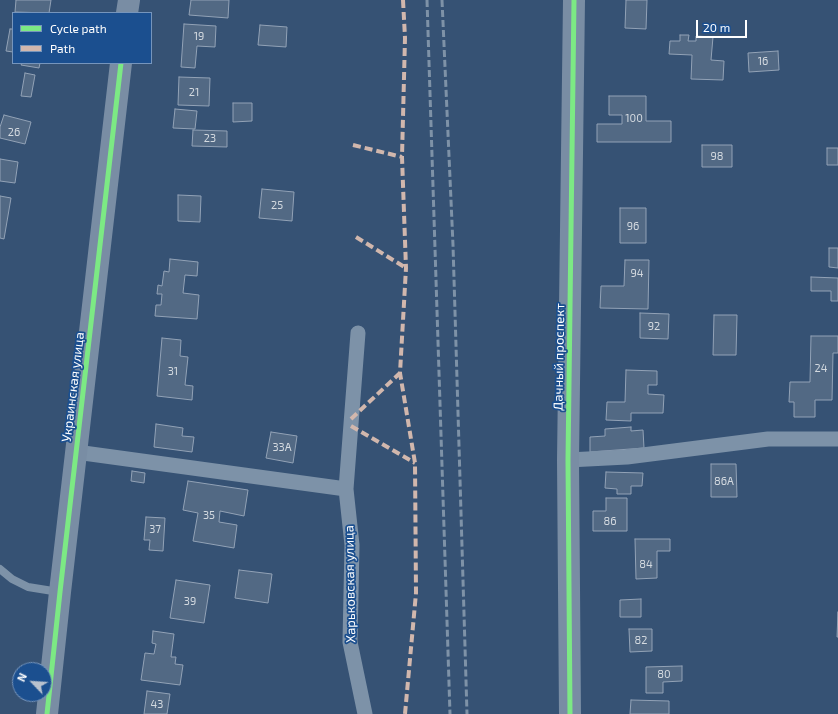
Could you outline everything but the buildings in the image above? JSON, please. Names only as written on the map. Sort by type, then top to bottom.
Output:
[{"type":"street","points":[[127,12],[129,0]]},
{"type":"street","name":"Дачный проспект","points":[[570,714],[568,460],[574,0]]},
{"type":"street","name":"Украинская улица","points":[[47,714],[121,64]]},
{"type":"street","name":"Харьковская улица","points":[[358,333],[346,489],[352,545],[350,642],[365,714]]},
{"type":"street","points":[[568,460],[627,457],[768,439],[838,439]]},
{"type":"street","points":[[76,452],[346,489]]},
{"type":"lane","points":[[0,569],[12,579],[28,587],[60,592]]},
{"type":"railway","points":[[427,0],[450,714]]},
{"type":"railway","points":[[442,0],[453,245],[467,714]]},
{"type":"marked path","points":[[403,0],[405,38],[402,157],[406,268],[400,373],[415,463],[416,593],[405,714]]},
{"type":"marked path","points":[[353,145],[402,157]]},
{"type":"marked path","points":[[356,237],[406,268]]},
{"type":"marked path","points":[[351,419],[400,373]]},
{"type":"marked path","points":[[351,426],[415,463]]},
{"type":"cycle path","points":[[570,714],[568,460],[574,0]]},
{"type":"cycle path","points":[[47,714],[121,64]]}]
